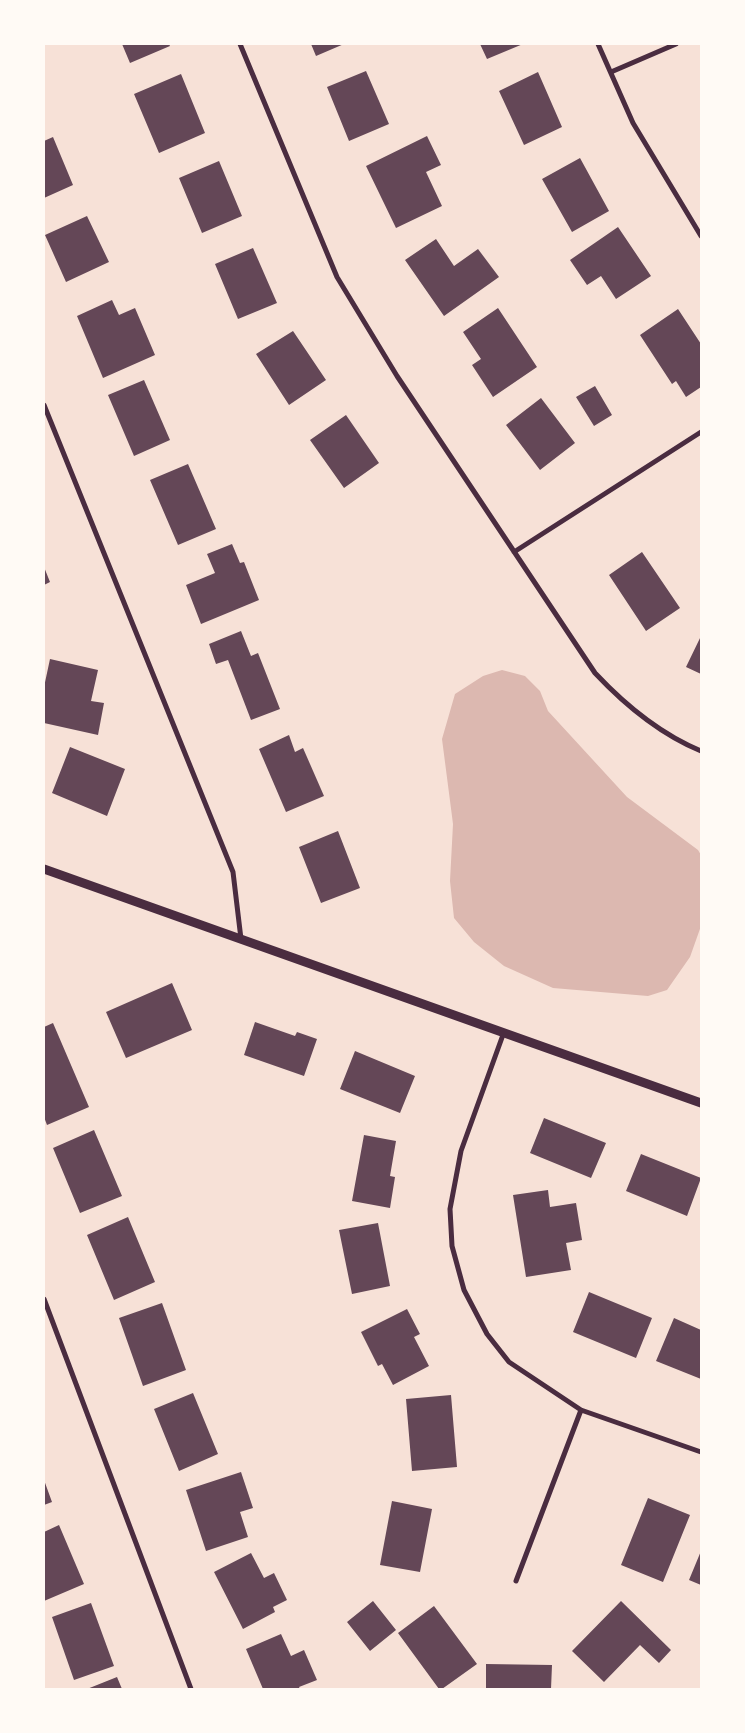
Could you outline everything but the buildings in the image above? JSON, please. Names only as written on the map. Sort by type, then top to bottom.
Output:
[{"type":"street","points":[[240,44],[337,277],[398,376],[514,552],[601,679],[619,698],[676,740],[701,750]]},
{"type":"street","points":[[598,44],[633,124],[701,236]]},
{"type":"street","points":[[611,72],[676,44]]},
{"type":"street","points":[[44,405],[233,872],[241,939]]},
{"type":"street","points":[[514,552],[701,432]]},
{"type":"street","points":[[44,869],[701,1103]]},
{"type":"street","points":[[504,1032],[461,1151],[450,1209],[452,1246],[464,1290],[492,1341],[509,1362],[581,1410],[701,1452]]},
{"type":"street","points":[[44,1298],[191,1689]]},
{"type":"street","points":[[516,1581],[581,1410]]},
{"type":"shaded area","points":[[502,670],[525,676],[540,691],[548,711],[627,797],[698,850],[701,855],[701,926],[690,957],[667,990],[648,996],[553,988],[504,966],[474,942],[454,918],[450,881],[453,824],[442,739],[455,694],[483,676]]}]
